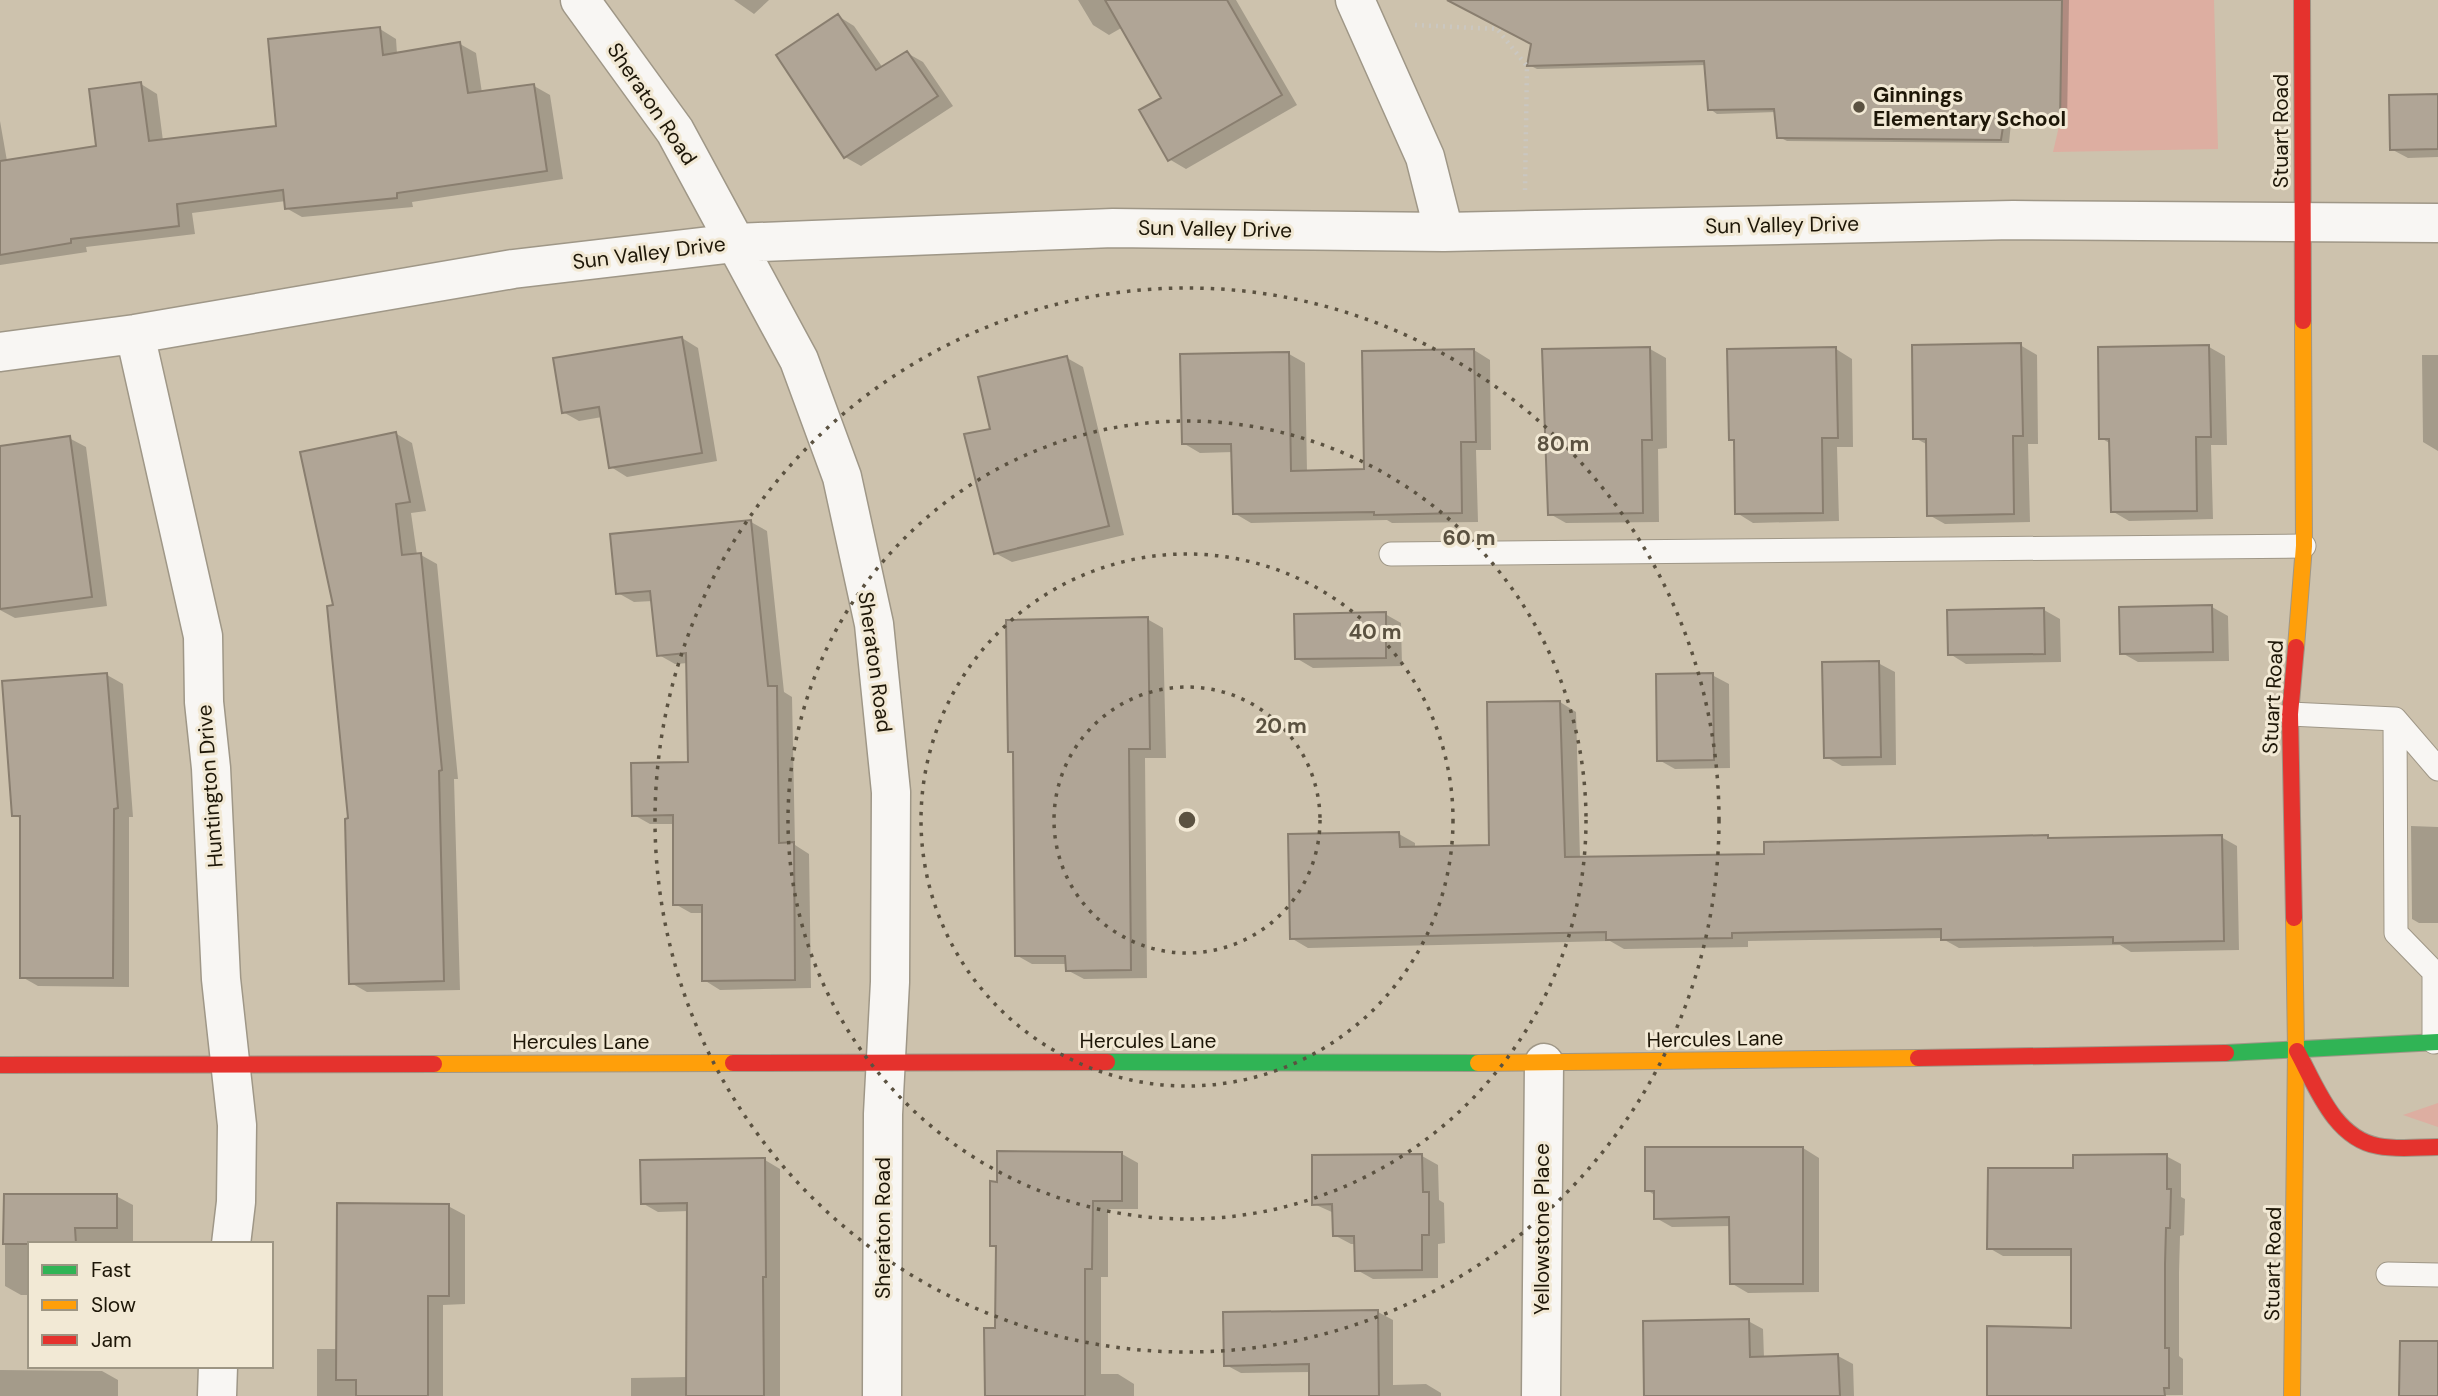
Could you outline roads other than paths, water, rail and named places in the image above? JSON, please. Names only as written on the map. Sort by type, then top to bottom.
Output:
[{"type":"street","name":"Sheraton Road","points":[[580,0],[675,131],[799,360],[842,477],[874,624],[891,792],[890,982],[884,1062],[882,1396]]},
{"type":"street","points":[[1355,0],[1425,157],[1444,232]]},
{"type":"street","name":"Stuart Road","points":[[2292,1396],[2295,1049],[2290,715],[2304,546],[2302,0]]},
{"type":"street","name":"Sun Valley Drive","points":[[0,352],[135,334],[513,269],[735,243],[1114,228],[1444,232],[2012,220],[2438,223]]},
{"type":"street","name":"Huntington Drive","points":[[135,334],[203,636],[204,702],[211,768],[221,979],[237,1125],[236,1202],[231,1242]]},
{"type":"street","name":"Hercules Lane","points":[[0,1065],[1544,1063],[2247,1053],[2436,1042]]},
{"type":"street","points":[[2295,1049],[2336,1120],[2347,1133],[2367,1144],[2377,1146],[2438,1147]]},
{"type":"street","name":"Yellowstone Place","points":[[1541,1396],[1544,1063]]},
{"type":"street","points":[[217,1396],[218,1368]]},
{"type":"lane","points":[[1391,554],[2304,546]]},
{"type":"lane","points":[[2290,715],[2395,719],[2438,769]]},
{"type":"lane","points":[[2395,719],[2396,933],[2436,972],[2436,1042]]},
{"type":"lane","points":[[2388,1274],[2438,1275]]},
{"type":"place","name":"Ginnings Elementary School","points":[[1859,107]]}]
